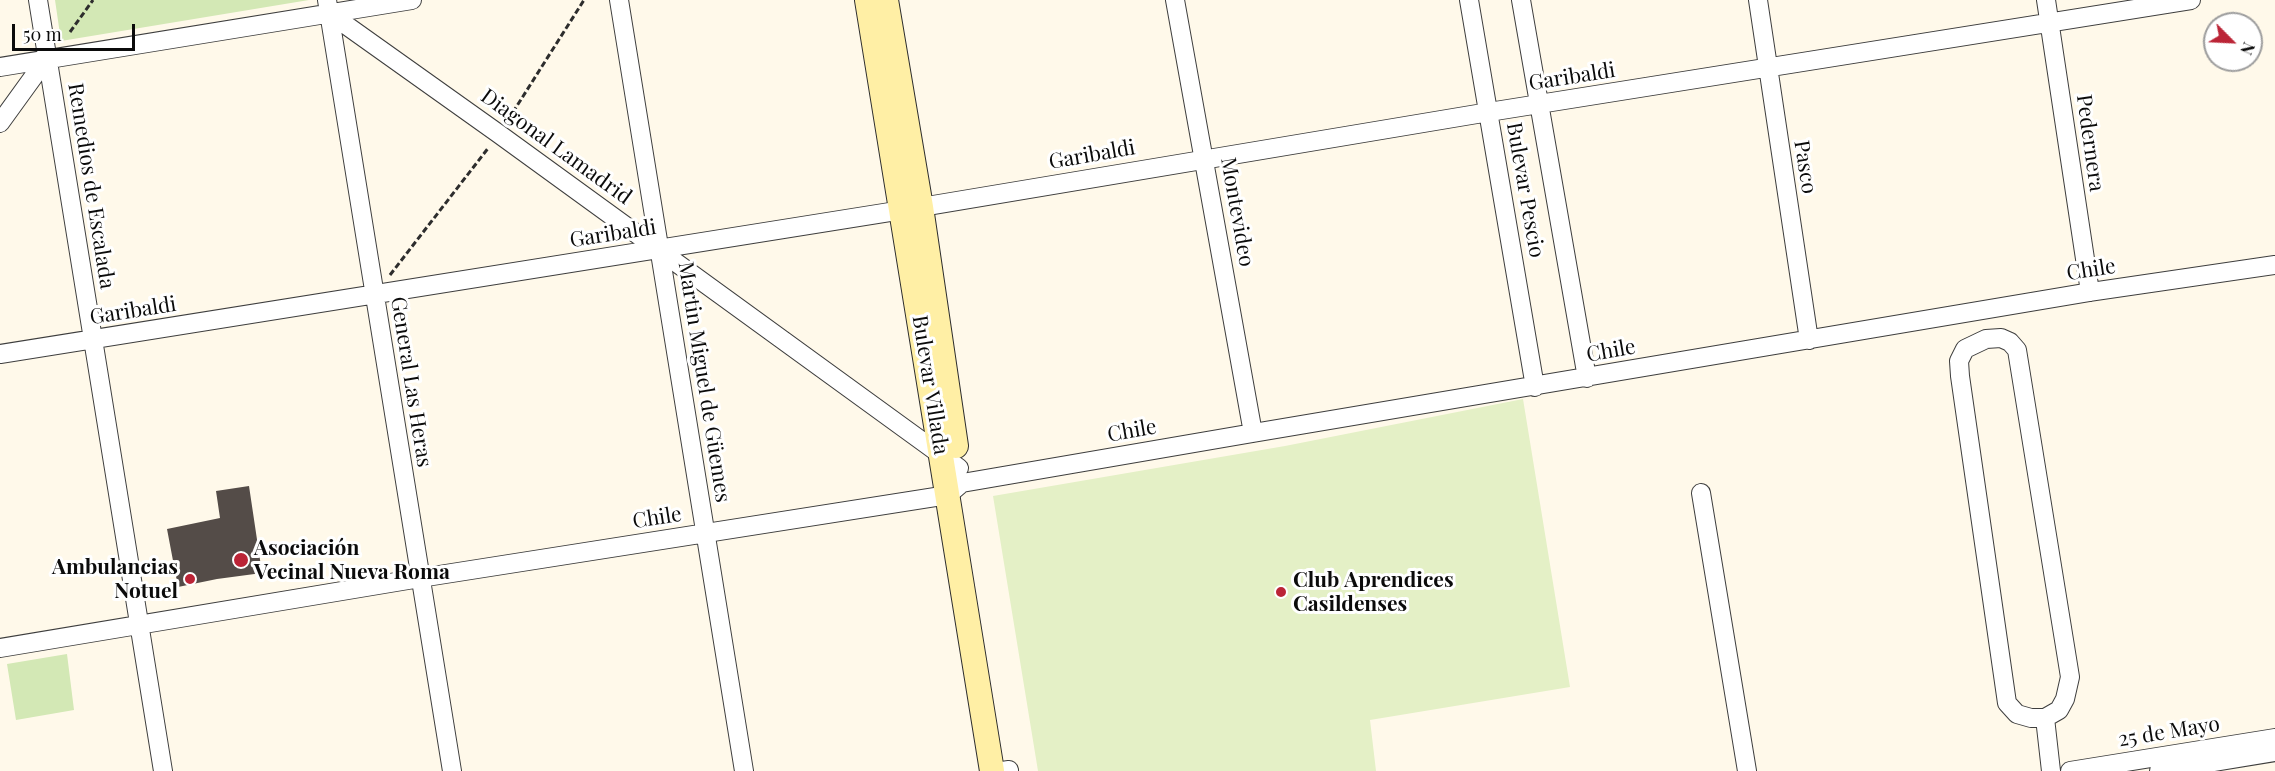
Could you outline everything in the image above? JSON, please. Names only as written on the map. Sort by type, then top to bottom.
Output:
[{"type":"main road","name":"Bulevar Villada","points":[[867,0],[912,208]]},
{"type":"main road","name":"Bulevar Villada","points":[[886,0],[912,208],[953,476],[1003,771]]},
{"type":"street","name":"Remedios de Escalada","points":[[38,0],[163,771]]},
{"type":"street","points":[[0,67],[328,6],[412,0]]},
{"type":"street","name":"Martin Miguel de Güemes","points":[[619,0],[744,771]]},
{"type":"street","name":"Montevideo","points":[[1175,0],[1253,433]]},
{"type":"street","name":"Bulevar Pescio","points":[[1469,0],[1535,387]]},
{"type":"street","name":"Bulevar Pescio","points":[[1521,0],[1587,378]]},
{"type":"street","name":"Pasco","points":[[1758,0],[1809,340]]},
{"type":"street","name":"Pedernera","points":[[2046,0],[2090,292]]},
{"type":"street","name":"Garibaldi","points":[[0,354],[2191,0]]},
{"type":"street","name":"Diagonal Lamadrid","points":[[328,6],[499,134],[659,249],[953,476]]},
{"type":"street","name":"General Las Heras","points":[[328,6],[452,771]]},
{"type":"street","points":[[0,123],[47,58]]},
{"type":"street","name":"Chile","points":[[0,648],[705,533],[953,476],[1253,433],[2090,292],[2275,265]]},
{"type":"street","points":[[2001,338],[2010,342],[2017,350],[2070,677],[2065,699],[2059,710],[2045,718],[2031,718],[2017,714],[2007,703],[1959,361],[1965,348],[1986,339],[2001,338]]},
{"type":"street","points":[[1701,493],[1747,771]]},
{"type":"street","points":[[2045,718],[2051,771]]},
{"type":"street","name":"25 de Mayo","points":[[2070,771],[2275,738]]},
{"type":"street","name":"25 de Mayo","points":[[2159,771],[2275,753]]},
{"type":"path","points":[[69,32],[93,0]]},
{"type":"path","points":[[375,295],[499,134],[584,0]]},
{"type":"green space","points":[[55,0],[309,0],[61,41]]},
{"type":"green space","name":"Club Aprendices Casildenses","points":[[1523,399],[1570,687],[1370,720],[1376,771],[1038,771],[993,496],[1285,446]]},
{"type":"green space","points":[[67,654],[74,710],[16,720],[7,664]]},
{"type":"building","points":[[249,486],[262,573],[178,587],[167,529],[220,518],[216,491]]},
{"type":"place","name":"Asociación Vecinal Nueva Roma","points":[[241,560]]},
{"type":"place","name":"Ambulancias Notuel","points":[[190,579]]},
{"type":"place","name":"Club Aprendices Casildenses","points":[[1281,592]]}]
